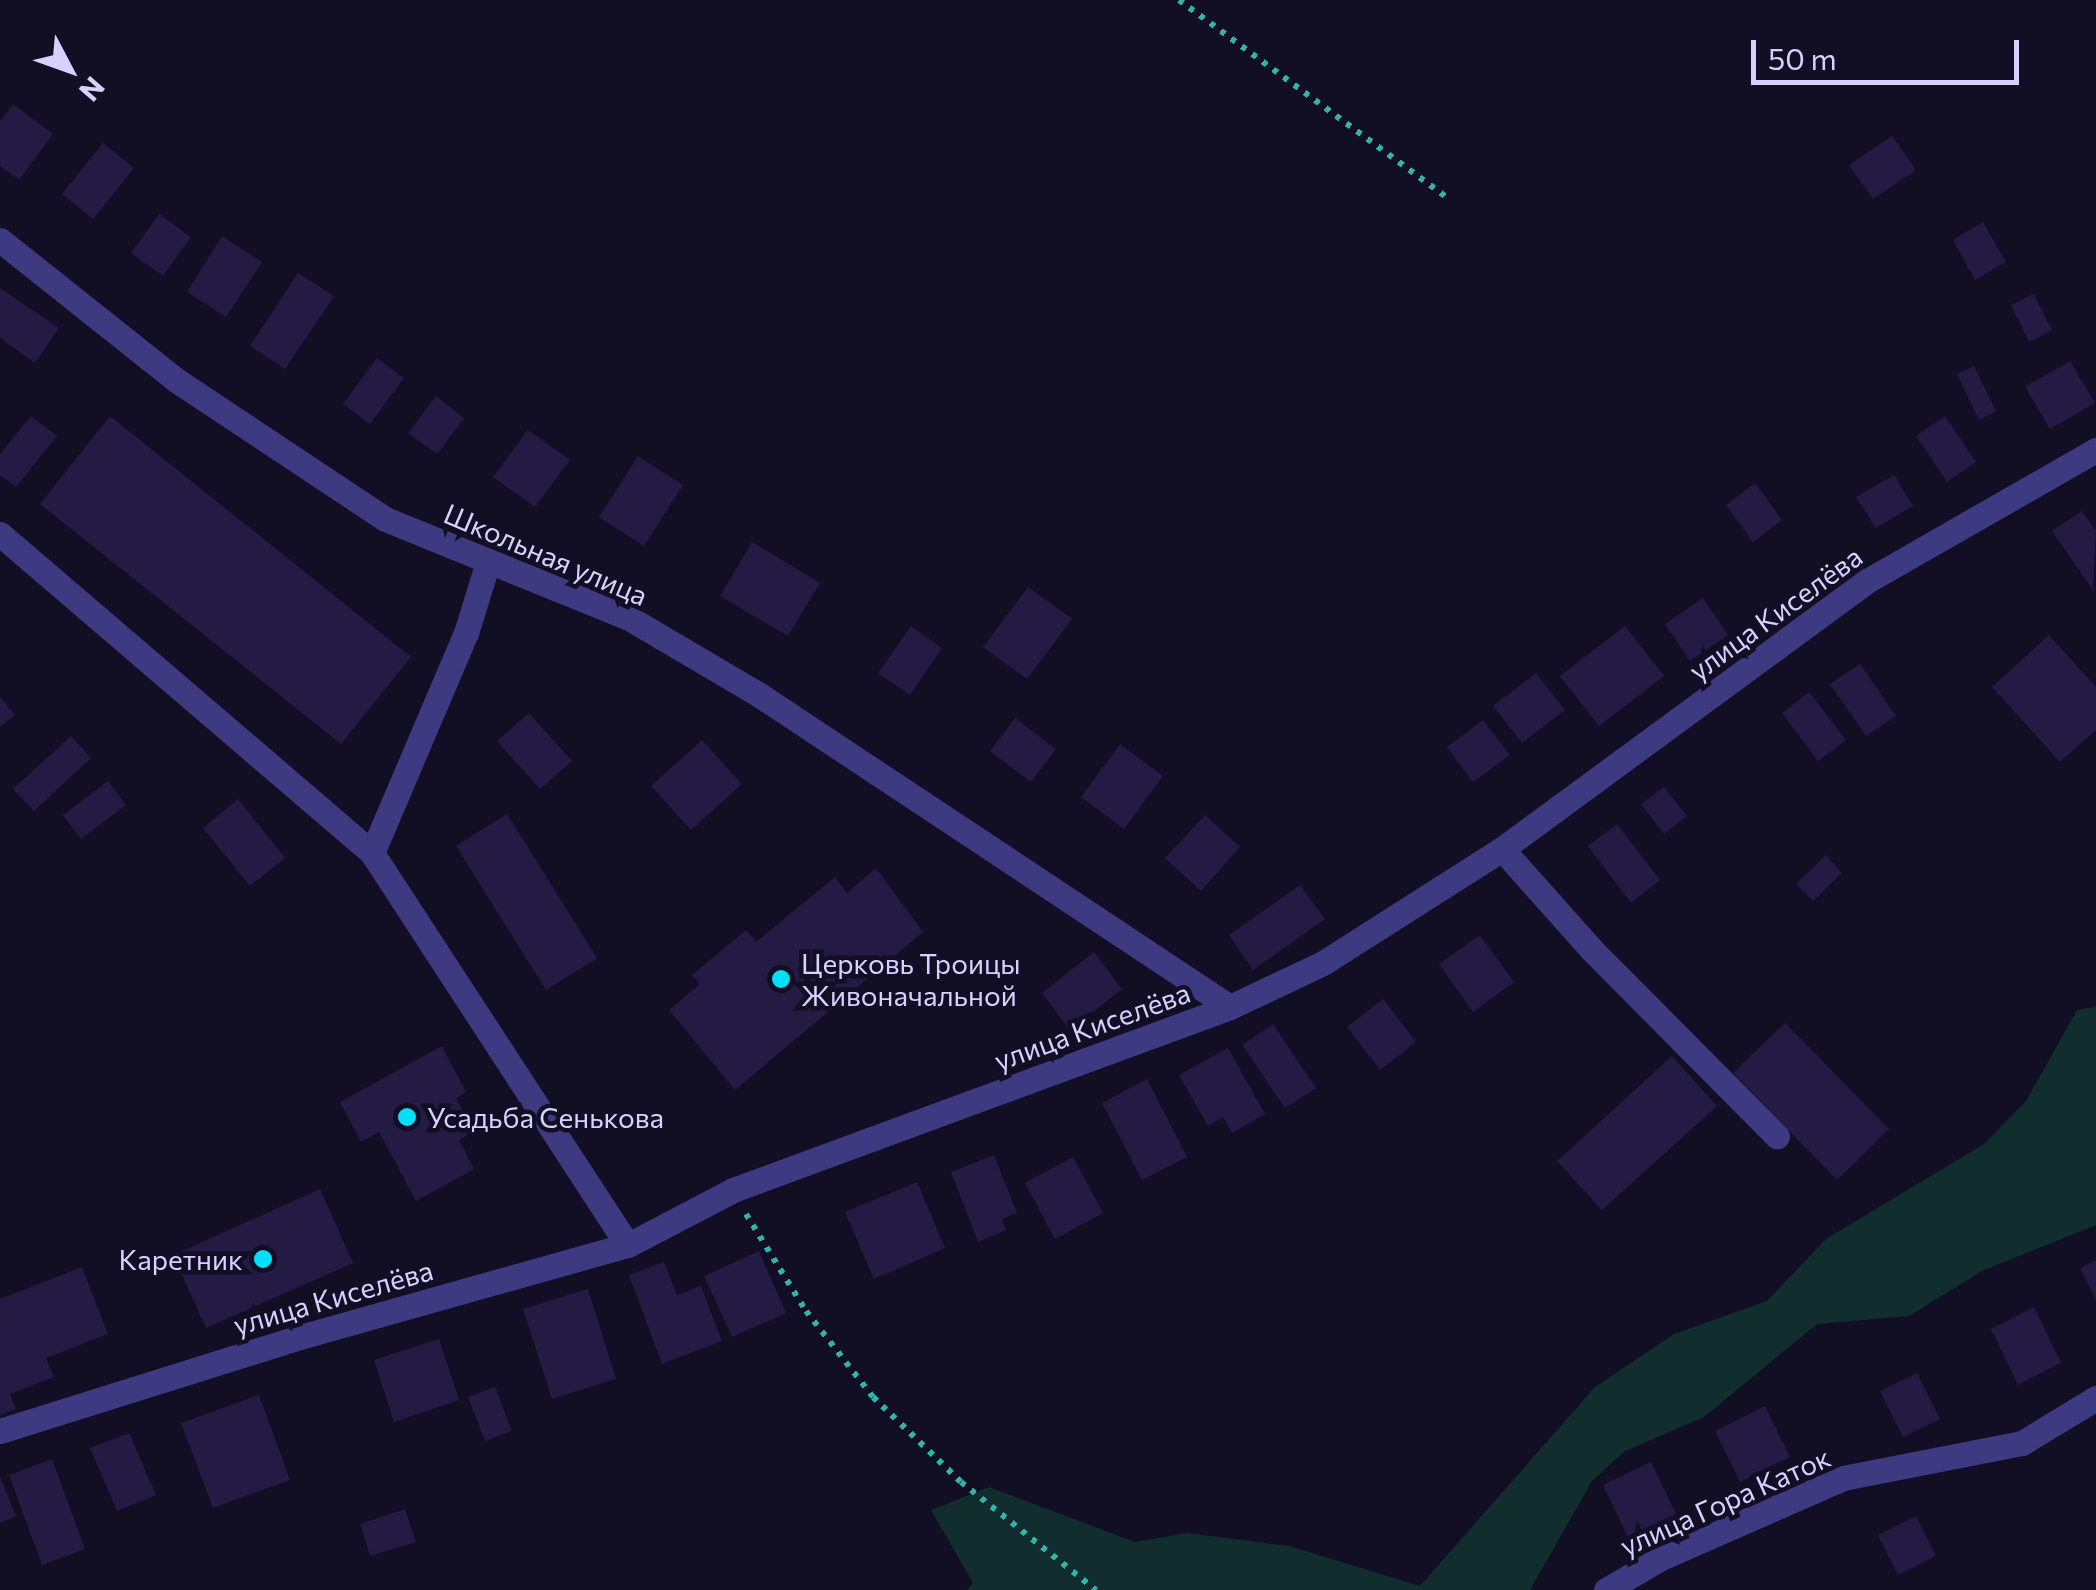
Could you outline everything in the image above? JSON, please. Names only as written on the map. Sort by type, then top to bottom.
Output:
[{"type":"street","name":"Школьная улица","points":[[0,240],[192,390],[385,519],[487,564],[629,618],[758,694],[1230,1007]]},
{"type":"street","name":"улица Киселёва","points":[[0,1431],[300,1336],[628,1245],[732,1190],[1230,1007],[1323,962],[1502,850],[1866,580],[2096,450]]},
{"type":"street","points":[[0,534],[372,853],[628,1245]]},
{"type":"street","points":[[372,853],[466,633],[487,564]]},
{"type":"street","points":[[1502,850],[1591,949],[1778,1136]]},
{"type":"street","name":"улица Гора Каток","points":[[1606,1590],[1661,1558],[1843,1478],[2022,1443],[2096,1398]]},
{"type":"path","points":[[1179,0],[1446,197]]},
{"type":"path","points":[[732,1190],[797,1298],[873,1397],[961,1482],[1096,1590]]},
{"type":"green space","points":[[2096,1007],[2096,1225],[1982,1271],[1909,1316],[1817,1324],[1704,1417],[1625,1451],[1592,1481],[1530,1590],[967,1590],[973,1583],[931,1510],[989,1487],[1135,1542],[1187,1533],[1289,1546],[1420,1586],[1595,1387],[1674,1334],[1767,1301],[1826,1239],[1984,1144],[2026,1101],[2077,1010]]},
{"type":"building","points":[[13,104],[53,134],[19,180],[0,166],[0,121]]},
{"type":"building","points":[[1892,136],[1916,170],[1873,199],[1849,165]]},
{"type":"building","points":[[103,143],[134,168],[93,219],[62,194]]},
{"type":"building","points":[[159,214],[191,237],[163,276],[131,253]]},
{"type":"building","points":[[1983,222],[2006,262],[1975,280],[1953,240]]},
{"type":"building","points":[[222,236],[262,262],[226,317],[187,292]]},
{"type":"building","points":[[298,273],[334,296],[285,369],[250,346]]},
{"type":"building","points":[[0,288],[59,328],[35,363],[0,338]]},
{"type":"building","points":[[2034,294],[2052,330],[2029,342],[2011,305]]},
{"type":"building","points":[[377,358],[404,378],[370,424],[343,404]]},
{"type":"building","points":[[2070,361],[2095,403],[2050,429],[2025,387]]},
{"type":"building","points":[[1974,366],[1996,411],[1979,420],[1957,374]]},
{"type":"building","points":[[436,396],[464,418],[437,454],[408,433]]},
{"type":"building","points":[[31,416],[57,436],[16,487],[0,475],[0,454]]},
{"type":"building","points":[[110,416],[411,657],[341,744],[40,504]]},
{"type":"building","points":[[1945,416],[1976,462],[1947,482],[1916,436]]},
{"type":"building","points":[[528,430],[570,460],[535,507],[493,477]]},
{"type":"building","points":[[638,456],[683,485],[644,546],[599,517]]},
{"type":"building","points":[[1894,475],[1913,506],[1876,528],[1856,497]]},
{"type":"building","points":[[1755,483],[1782,520],[1753,542],[1726,505]]},
{"type":"building","points":[[2082,511],[2096,531],[2093,590],[2052,531]]},
{"type":"building","points":[[752,542],[820,583],[788,636],[720,596]]},
{"type":"building","points":[[1028,587],[1072,619],[1027,679],[983,647]]},
{"type":"building","points":[[1703,598],[1728,635],[1690,661],[1665,624]]},
{"type":"building","points":[[911,626],[942,648],[910,695],[878,673]]},
{"type":"building","points":[[1625,626],[1664,676],[1599,726],[1560,676]]},
{"type":"building","points":[[2049,635],[2096,687],[2096,730],[2060,762],[1992,687]]},
{"type":"building","points":[[1860,664],[1896,716],[1866,736],[1830,684]]},
{"type":"building","points":[[1536,673],[1565,710],[1522,743],[1493,706]]},
{"type":"building","points":[[1809,692],[1846,740],[1818,761],[1782,713]]},
{"type":"building","points":[[0,697],[15,715],[0,727]]},
{"type":"building","points":[[529,713],[572,761],[540,789],[497,741]]},
{"type":"building","points":[[1015,718],[1056,749],[1031,782],[990,751]]},
{"type":"building","points":[[1483,720],[1510,755],[1473,782],[1447,747]]},
{"type":"building","points":[[71,736],[91,758],[34,811],[13,789]]},
{"type":"building","points":[[702,740],[742,784],[691,830],[651,786]]},
{"type":"building","points":[[1120,744],[1163,776],[1124,829],[1081,797]]},
{"type":"building","points":[[108,781],[126,805],[81,839],[63,815]]},
{"type":"building","points":[[1664,787],[1687,816],[1664,834],[1641,804]]},
{"type":"building","points":[[238,799],[285,858],[250,886],[203,828]]},
{"type":"building","points":[[507,814],[597,958],[546,990],[456,846]]},
{"type":"building","points":[[1205,815],[1240,847],[1201,891],[1165,858]]},
{"type":"building","points":[[1617,824],[1660,880],[1631,903],[1588,846]]},
{"type":"building","points":[[1826,855],[1842,873],[1813,901],[1796,884]]},
{"type":"building","name":"Церковь Троицы Живоначальной","points":[[876,868],[923,932],[735,1090],[669,1010],[700,984],[692,975],[746,930],[756,942],[835,877],[847,893]]},
{"type":"building","points":[[1300,885],[1325,919],[1253,970],[1229,935]]},
{"type":"building","points":[[1480,935],[1514,982],[1473,1012],[1439,964]]},
{"type":"building","points":[[1094,952],[1122,989],[1070,1030],[1042,993]]},
{"type":"building","points":[[1383,999],[1416,1042],[1380,1070],[1347,1027]]},
{"type":"building","points":[[1785,1023],[1889,1129],[1837,1180],[1733,1073]]},
{"type":"building","points":[[1273,1024],[1316,1088],[1285,1108],[1242,1045]]},
{"type":"building","name":"Усадьба Сенькова","points":[[442,1046],[466,1092],[456,1098],[474,1131],[459,1140],[474,1169],[416,1201],[379,1132],[361,1142],[340,1102]]},
{"type":"building","points":[[1228,1048],[1265,1114],[1232,1133],[1223,1117],[1208,1126],[1179,1075]]},
{"type":"building","points":[[1672,1056],[1717,1106],[1602,1210],[1557,1161]]},
{"type":"building","points":[[1147,1079],[1187,1157],[1142,1180],[1102,1103]]},
{"type":"building","points":[[994,1155],[1017,1213],[1002,1219],[1006,1230],[978,1242],[951,1172]]},
{"type":"building","points":[[1073,1157],[1103,1213],[1055,1239],[1025,1183]]},
{"type":"building","points":[[917,1182],[945,1248],[874,1279],[845,1212]]},
{"type":"building","name":"Каретник","points":[[320,1189],[353,1263],[206,1328],[173,1255]]},
{"type":"building","points":[[759,1251],[786,1313],[732,1337],[704,1276]]},
{"type":"building","points":[[2096,1260],[2096,1300],[2080,1268]]},
{"type":"building","points":[[664,1262],[677,1295],[701,1286],[722,1341],[662,1364],[629,1275]]},
{"type":"building","points":[[82,1267],[108,1334],[46,1358],[54,1377],[10,1394],[16,1409],[0,1415],[0,1299]]},
{"type":"building","points":[[588,1289],[616,1379],[552,1399],[523,1309]]},
{"type":"building","points":[[2034,1307],[2061,1363],[2018,1385],[1991,1329]]},
{"type":"building","points":[[439,1339],[459,1400],[394,1422],[374,1360]]},
{"type":"building","points":[[1917,1373],[1940,1419],[1903,1437],[1880,1391]]},
{"type":"building","points":[[495,1387],[512,1431],[485,1441],[468,1397]]},
{"type":"building","points":[[259,1395],[290,1480],[213,1508],[181,1423]]},
{"type":"building","points":[[1765,1406],[1790,1457],[1740,1482],[1715,1431]]},
{"type":"building","points":[[129,1433],[156,1495],[117,1511],[90,1448]]},
{"type":"building","points":[[52,1459],[85,1549],[42,1565],[9,1475]]},
{"type":"building","points":[[1651,1462],[1676,1514],[1628,1537],[1603,1485]]},
{"type":"building","points":[[0,1477],[16,1516],[0,1523]]},
{"type":"building","points":[[405,1509],[416,1542],[370,1556],[360,1524]]},
{"type":"building","points":[[1916,1516],[1936,1556],[1898,1575],[1878,1535]]},
{"type":"place","name":"Церковь Троицы Живоначальной","points":[[781,979]]},
{"type":"place","name":"Усадьба Сенькова","points":[[407,1117]]},
{"type":"place","name":"Каретник","points":[[263,1259]]}]
